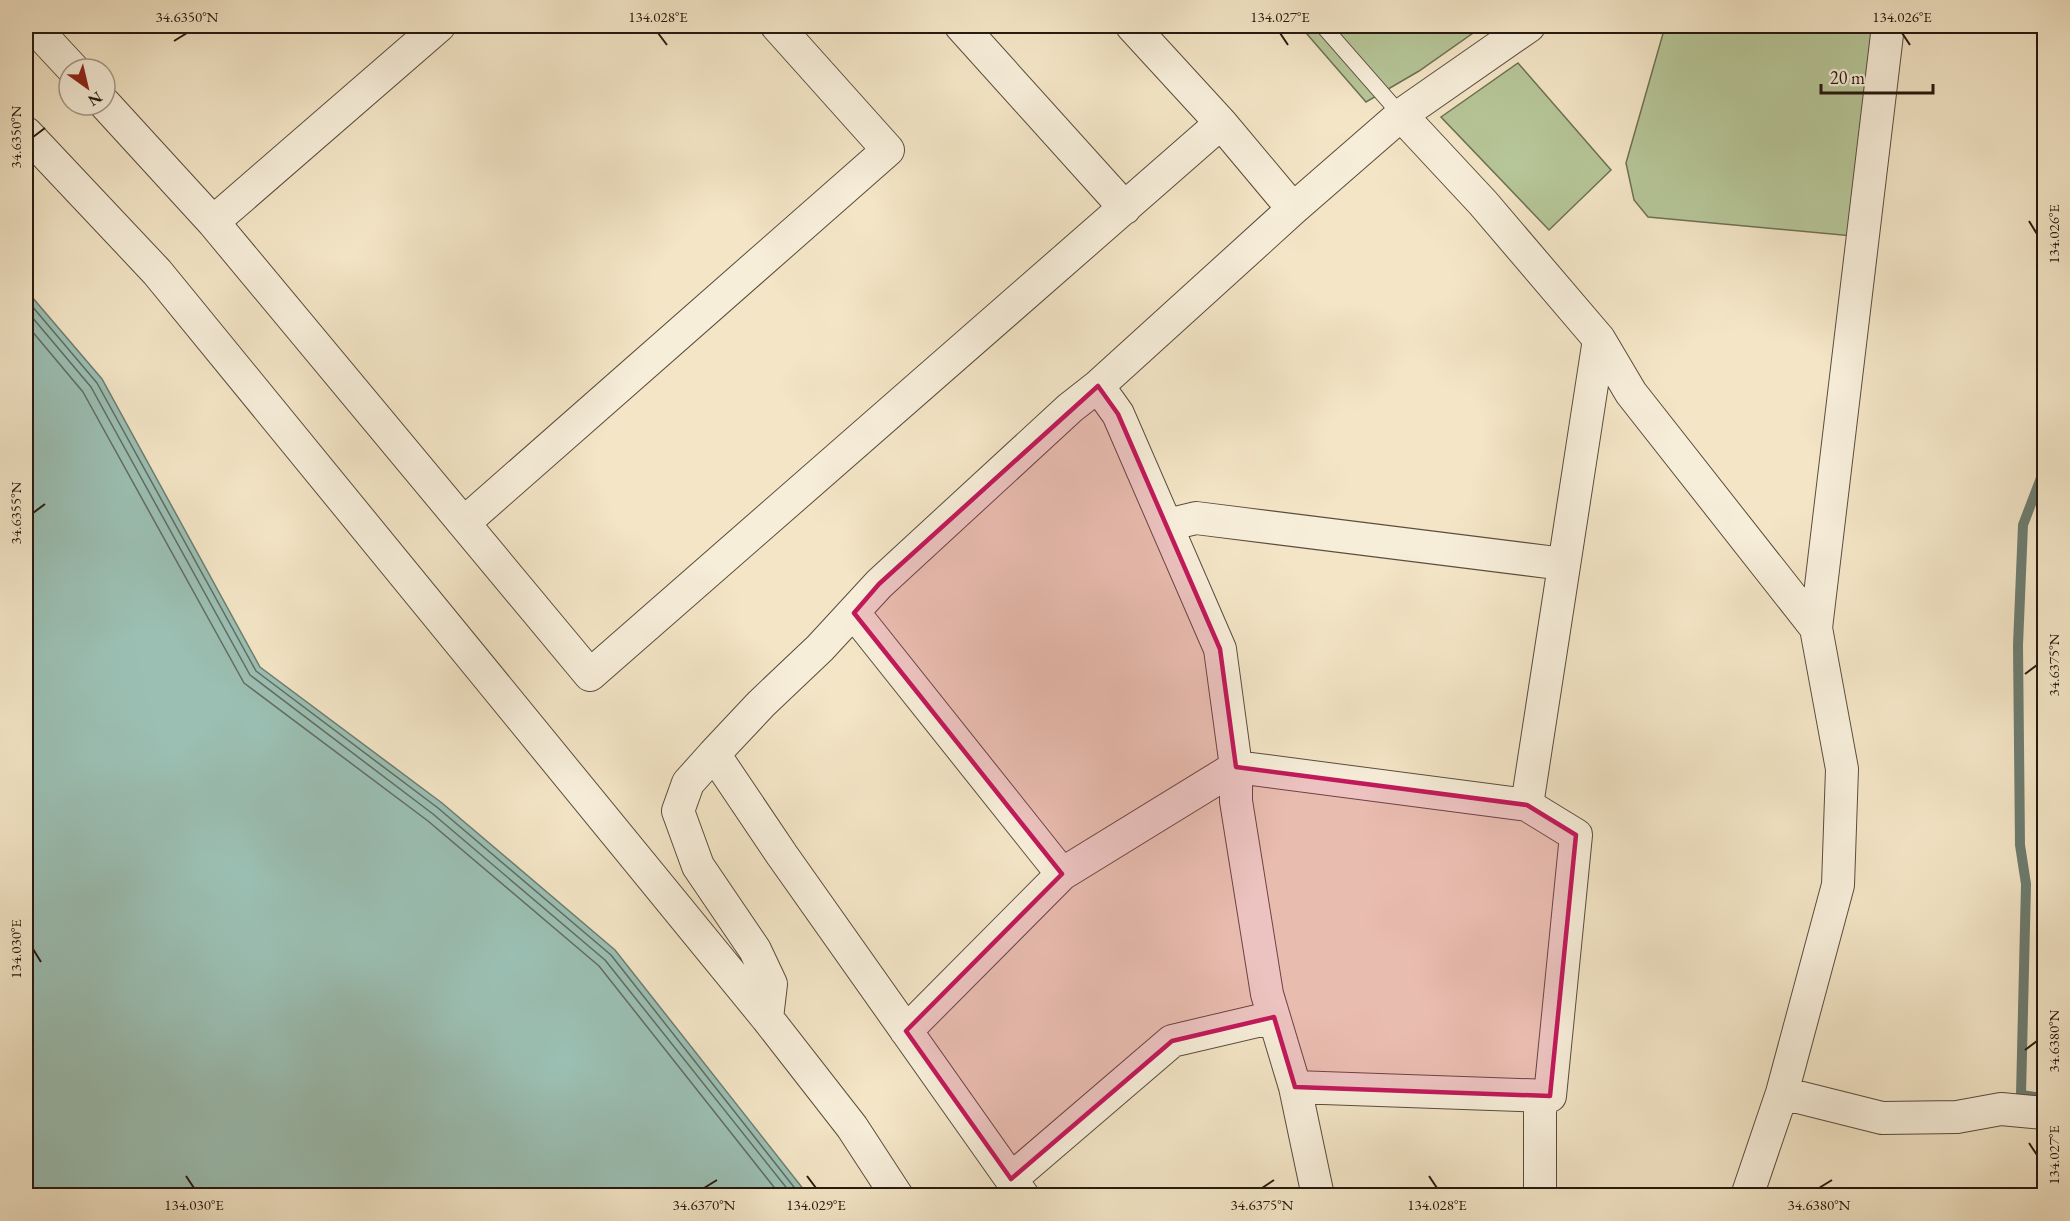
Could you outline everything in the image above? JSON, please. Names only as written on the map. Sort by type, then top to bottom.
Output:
[{"type":"street","points":[[33,26],[62,57]]},
{"type":"street","points":[[213,222],[439,26]]},
{"type":"street","points":[[465,522],[888,150],[777,26]]},
{"type":"street","points":[[961,26],[1125,208]]},
{"type":"street","points":[[1132,26],[1221,123],[1293,209]]},
{"type":"street","points":[[767,1018],[771,984],[755,950],[698,866],[678,811],[688,783],[761,704],[854,613],[879,584],[1070,408],[1098,386],[1293,209],[1401,115],[1529,26]]},
{"type":"street","points":[[1747,1196],[1782,1093],[1838,885],[1842,769],[1816,628],[1888,26]]},
{"type":"street","points":[[1401,115],[1483,204],[1599,339],[1631,393],[1816,628]]},
{"type":"street","points":[[117,117],[213,222],[590,675],[1221,123]]},
{"type":"street","points":[[26,133],[157,272],[767,1018],[852,1127],[897,1196]]},
{"type":"street","points":[[1527,805],[1599,339]]},
{"type":"street","points":[[1098,386],[1118,414],[1220,649],[1236,767],[1236,801],[1267,994],[1295,1088],[1309,1194]]},
{"type":"street","points":[[1167,525],[1196,518],[1564,564]]},
{"type":"street","points":[[854,613],[1062,874]]},
{"type":"street","points":[[714,754],[782,855],[1017,1187],[1172,1041],[1274,1017]]},
{"type":"street","points":[[906,1031],[1062,874],[1236,767],[1527,805],[1576,835],[1550,1096],[1295,1088]]},
{"type":"street","points":[[1782,1093],[1882,1118],[1957,1117],[2001,1109],[2044,1113]]},
{"type":"street","points":[[1540,1096],[1540,1196]]},
{"type":"lane","points":[[1323,26],[1401,115]]},
{"type":"highlighted area","points":[[1098,386],[1118,414],[1220,649],[1236,767],[1527,805],[1576,835],[1550,1096],[1295,1087],[1274,1017],[1172,1041],[1011,1179],[906,1031],[1062,874],[854,613],[879,584]]},
{"type":"green space","points":[[1300,26],[1483,26],[1419,71],[1366,102]]},
{"type":"green space","points":[[1667,26],[1877,26],[1853,236],[1648,217],[1634,200],[1626,163]]},
{"type":"green space","points":[[1518,63],[1611,170],[1549,230],[1441,117]]},
{"type":"water","points":[[26,290],[102,379],[260,667],[442,803],[615,950],[808,1195],[26,1195]]},
{"type":"waterway","points":[[2035,1097],[2021,1095],[2026,884],[2020,845],[2018,645],[2023,525],[2044,470]]}]
